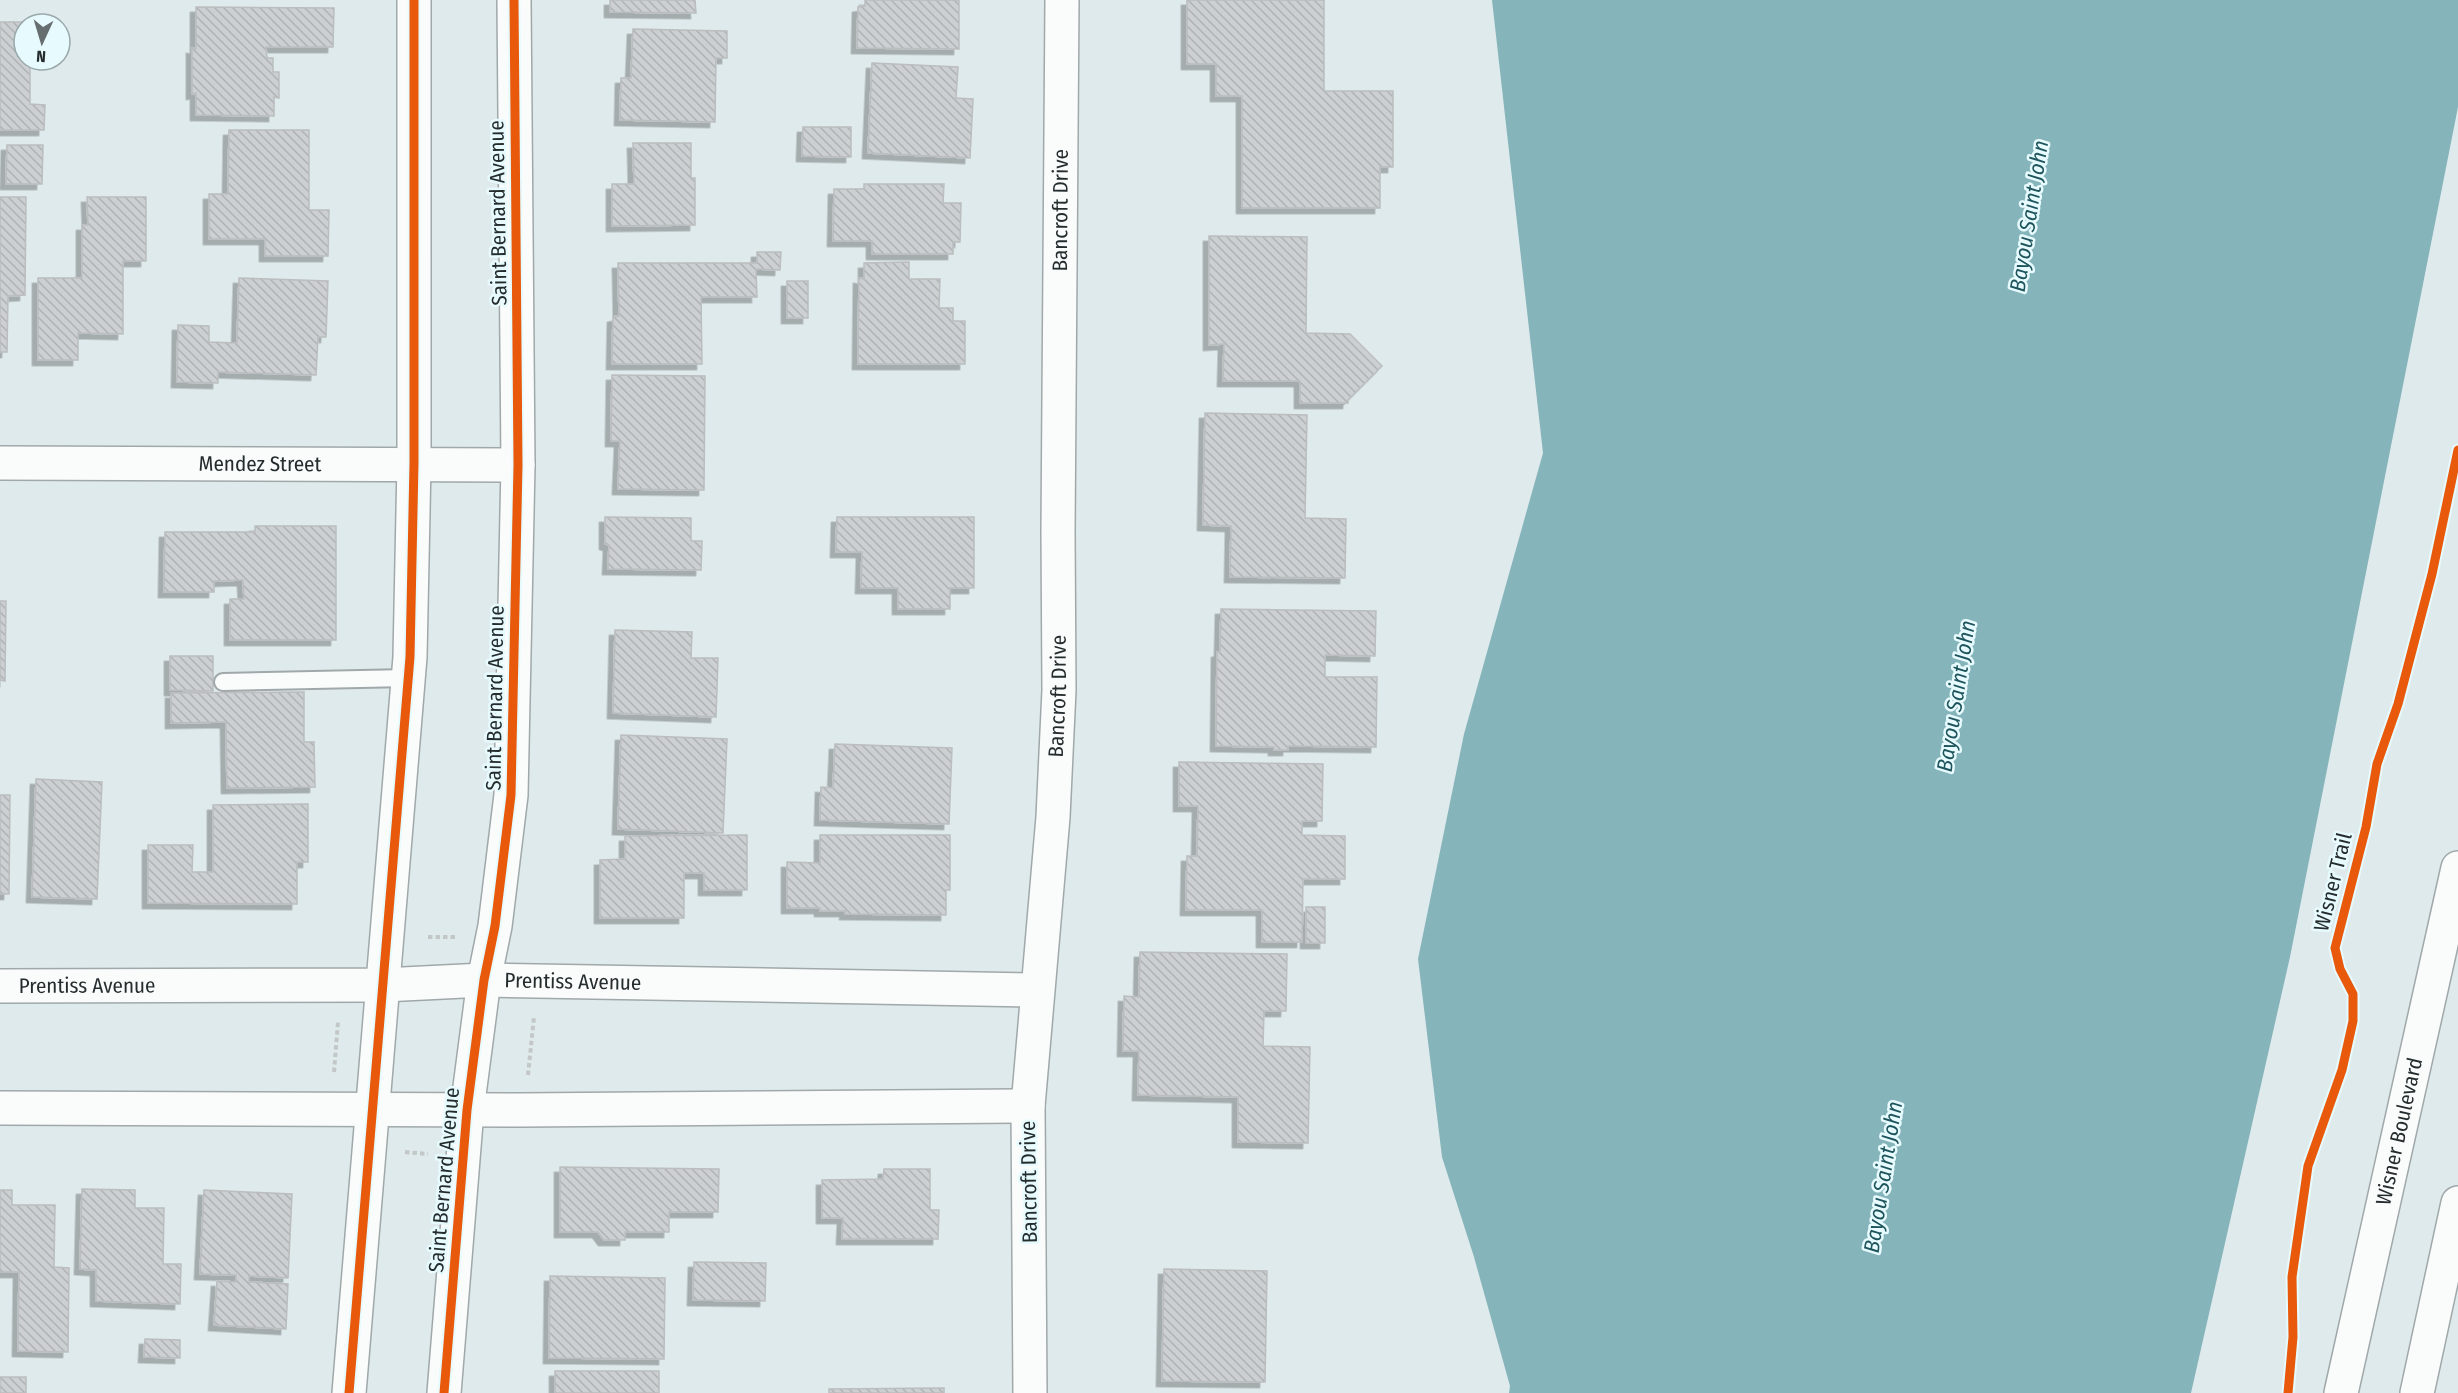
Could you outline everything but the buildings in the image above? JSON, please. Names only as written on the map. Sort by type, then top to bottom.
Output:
[{"type":"street","points":[[349,1393],[408,678],[414,463],[414,0]]},
{"type":"street","name":"Saint Bernard Avenue","points":[[444,1393],[467,1110],[484,981],[495,926],[511,795],[518,465],[514,0]]},
{"type":"street","name":"Bancroft Drive","points":[[1030,1393],[1028,1106],[1036,990],[1053,817],[1059,690],[1062,0]]},
{"type":"street","name":"Mendez Street","points":[[0,463],[518,465]]},
{"type":"street","name":"Wisner Boulevard","points":[[2341,1393],[2458,868]]},
{"type":"street","name":"Prentiss Avenue","points":[[0,986],[383,985],[484,981],[1036,990]]},
{"type":"street","points":[[0,1108],[467,1110],[1028,1106]]},
{"type":"street","points":[[2417,1393],[2458,1203]]},
{"type":"lane","points":[[223,682],[408,678]]},
{"type":"path","points":[[428,937],[461,937]]},
{"type":"path","points":[[528,1079],[534,1016]]},
{"type":"path","points":[[333,1082],[338,1017]]},
{"type":"path","points":[[404,1152],[438,1155]]},
{"type":"water","name":"Bayou Saint John","points":[[1492,0],[2458,0],[2458,107],[2290,957],[2191,1393],[1509,1393],[1510,1386],[1474,1257],[1442,1157],[1418,959],[1464,734],[1543,453]]},
{"type":"cycle path","points":[[349,1393],[410,657],[414,463],[414,0]]},
{"type":"cycle path","points":[[444,1393],[467,1110],[484,980],[495,926],[511,795],[518,465],[514,0]]},
{"type":"cycle path","name":"Wisner Trail","points":[[2288,1393],[2293,1337],[2292,1277],[2308,1166],[2342,1070],[2353,1021],[2353,994],[2340,969],[2335,948],[2366,827],[2377,764],[2398,704],[2432,574],[2458,450]]}]
